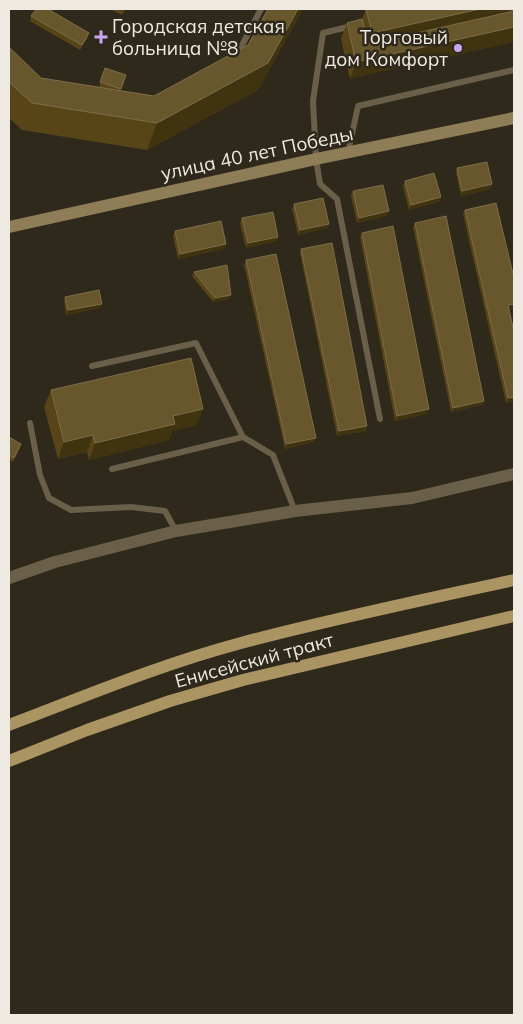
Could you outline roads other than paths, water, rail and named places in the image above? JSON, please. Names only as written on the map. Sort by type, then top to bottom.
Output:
[{"type":"main road","name":"Енисейский тракт","points":[[9,725],[124,680],[240,643],[514,580]]},
{"type":"main road","name":"Енисейский тракт","points":[[9,761],[170,701],[234,682],[514,616]]},
{"type":"street","name":"улица 40 лет Победы","points":[[9,227],[316,159],[514,118]]},
{"type":"street","points":[[9,578],[55,562],[176,531],[295,511],[412,498],[514,474]]},
{"type":"lane","points":[[230,56],[239,51],[261,9]]},
{"type":"lane","points":[[360,24],[324,32],[312,101],[316,159],[320,184],[337,198],[380,418]]},
{"type":"lane","points":[[348,153],[358,106],[514,70]]},
{"type":"lane","points":[[92,366],[196,343],[243,437],[273,455],[295,511]]},
{"type":"lane","points":[[30,423],[40,475],[49,498],[71,510],[131,507],[165,511],[176,531]]},
{"type":"lane","points":[[112,469],[243,437]]},
{"type":"place","name":"Городская детская больница №8","points":[[101,37]]},
{"type":"place","name":"Торговый дом Комфорт","points":[[458,48]]}]
